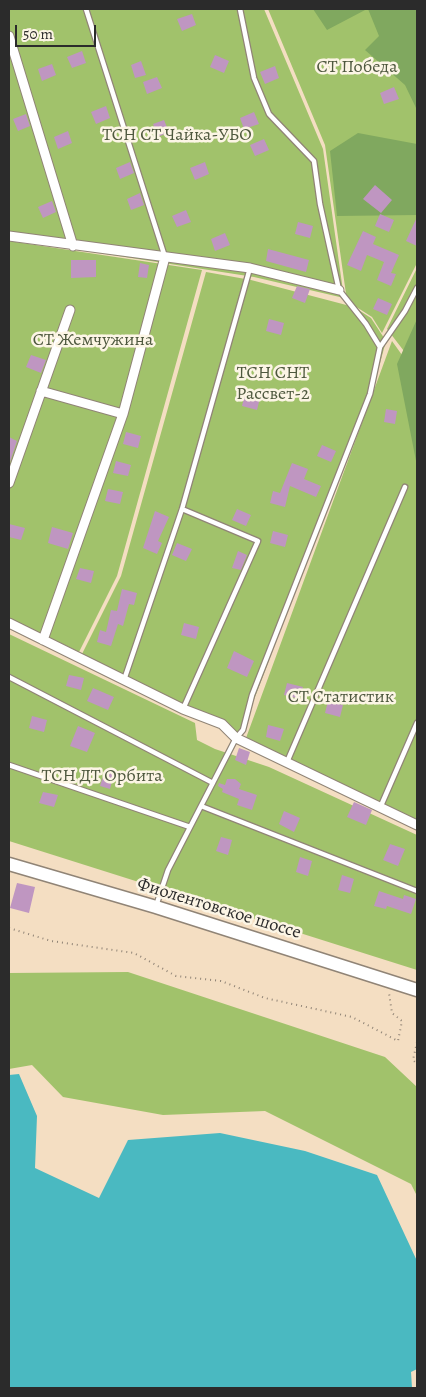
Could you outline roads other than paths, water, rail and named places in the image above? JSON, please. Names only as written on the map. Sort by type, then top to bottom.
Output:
[{"type":"main road","name":"Фиолентовское шоссе","points":[[9,864],[417,990]]},
{"type":"street","points":[[9,36],[73,246]]},
{"type":"street","points":[[9,236],[250,268],[339,290]]},
{"type":"street","points":[[44,640],[123,414],[165,257]]},
{"type":"street","points":[[9,483],[70,310]]},
{"type":"street","points":[[41,391],[123,414]]},
{"type":"street","points":[[9,623],[183,709],[222,724],[236,738],[417,826]]},
{"type":"lane","points":[[86,9],[165,257]]},
{"type":"lane","points":[[240,9],[254,78],[269,114],[314,161],[320,204],[339,290],[366,324],[380,347]]},
{"type":"lane","points":[[124,680],[182,509],[250,268]]},
{"type":"lane","points":[[156,908],[168,870],[236,738],[243,730],[252,695],[370,394],[380,347],[405,311],[417,288]]},
{"type":"lane","points":[[286,763],[405,487]]},
{"type":"lane","points":[[182,509],[258,541],[183,709]]},
{"type":"lane","points":[[9,677],[213,783]]},
{"type":"lane","points":[[380,808],[417,723]]},
{"type":"lane","points":[[9,765],[190,827]]},
{"type":"lane","points":[[201,806],[417,891]]},
{"type":"water","points":[[19,1074],[37,1116],[35,1168],[99,1198],[128,1140],[220,1133],[305,1151],[377,1175],[417,1261],[417,1369],[411,1372],[412,1388],[9,1388],[9,1075]]},
{"type":"park label","name":"СТ Победа","points":[[357,68]]},
{"type":"park label","name":"ТСН СТ Чайка-УБО","points":[[177,136]]},
{"type":"park label","name":"СТ Жемчужина","points":[[93,341]]},
{"type":"park label","name":"ТСН СНТ Рассвет-2","points":[[273,384]]},
{"type":"park label","name":"СТ Статистик","points":[[341,698]]},
{"type":"park label","name":"ТСН ДТ Орбита","points":[[102,777]]}]
